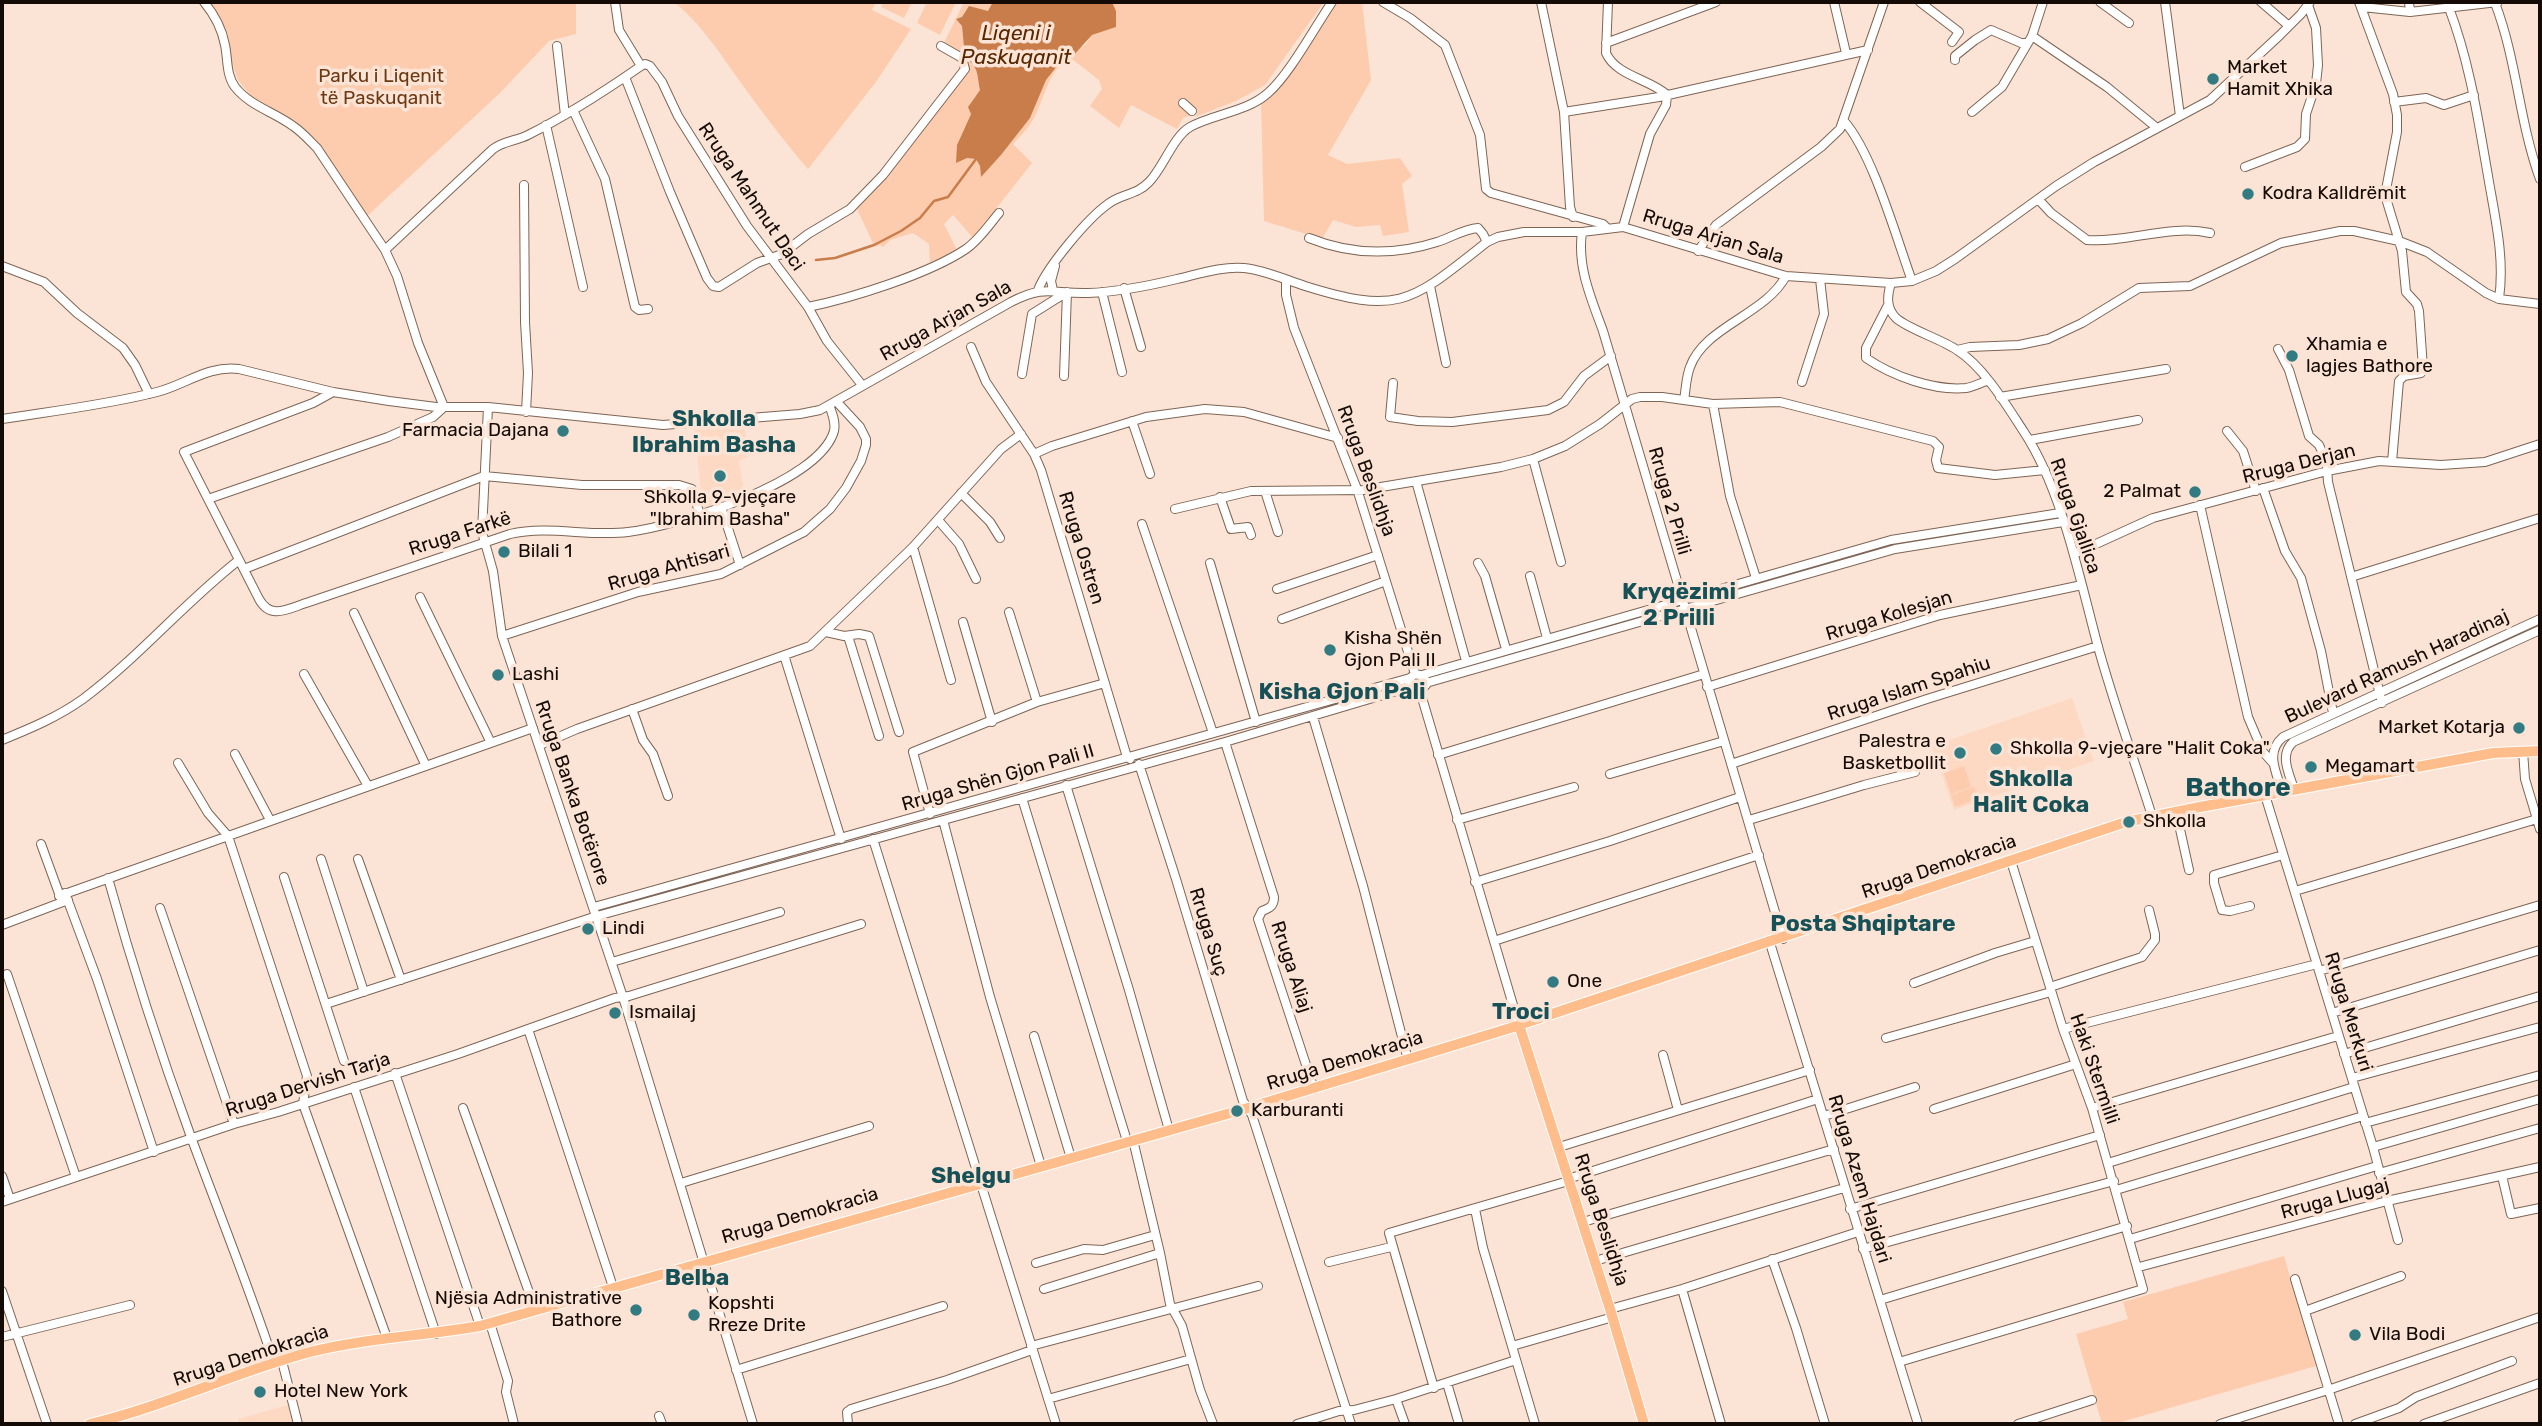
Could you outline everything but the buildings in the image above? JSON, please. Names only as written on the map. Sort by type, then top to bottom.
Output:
[{"type":"main road","name":"Rruga Demokracia","points":[[90,1424],[141,1411],[278,1362],[329,1348],[387,1338],[436,1334],[485,1324],[1314,1089],[1783,939],[2096,832],[2152,816],[2493,753],[2540,751]]},
{"type":"main road","name":"Rruga Beslidhja","points":[[1519,1025],[1612,1313],[1644,1424]]},
{"type":"street","points":[[204,2],[222,32],[228,69],[236,88],[261,108],[292,125],[317,148],[385,250],[397,275],[418,343],[444,407],[433,417],[387,437],[208,499]]},
{"type":"street","points":[[385,250],[493,149],[546,125],[641,66],[619,30],[615,2]]},
{"type":"street","points":[[1038,290],[1042,280],[1086,224],[1110,202],[1140,191],[1152,179],[1189,127],[1253,103],[1274,88],[1332,2]]},
{"type":"street","points":[[1383,2],[1410,18],[1445,45],[1480,135],[1486,189],[1491,193],[1603,224],[1607,228]]},
{"type":"street","points":[[1541,2],[1564,112],[1570,207],[1573,217]]},
{"type":"street","points":[[1608,2],[1606,53],[1614,64],[1667,95]]},
{"type":"street","points":[[1606,43],[1716,2]]},
{"type":"street","points":[[1834,2],[1846,53]]},
{"type":"street","points":[[1699,251],[1716,225],[1835,136],[1844,121],[1884,2]]},
{"type":"street","points":[[1920,2],[1959,32],[1952,42]]},
{"type":"street","points":[[1972,112],[2002,87],[2029,40],[2043,2]]},
{"type":"street","points":[[2100,2],[2129,23]]},
{"type":"street","points":[[2165,2],[2180,116]]},
{"type":"street","points":[[2261,2],[2289,26]]},
{"type":"street","points":[[2409,2],[2410,12]]},
{"type":"street","points":[[2392,462],[2399,381],[2404,376],[2421,373],[2423,368],[2419,311],[2417,304],[2406,292],[2399,241],[2385,195],[2397,132],[2394,102],[2361,5],[2410,12],[2496,2],[2505,28],[2531,155],[2540,179]]},
{"type":"street","points":[[2245,167],[2297,146],[2305,139],[2306,114],[2316,84],[2318,65],[2316,28],[2309,3]]},
{"type":"street","name":"Rruga Arjan Sala","points":[[2,419],[149,394],[225,367],[333,392],[444,407],[488,407],[678,426],[734,418],[800,414],[820,410],[1011,302],[1038,290],[1102,292],[1152,285],[1229,268],[1251,269],[1368,302],[1388,301],[1410,296],[1430,286],[1487,242],[1524,232],[1581,232],[1622,227],[1786,276],[1891,283],[1912,281],[1947,264],[2094,162],[2210,100],[2289,26],[2309,3]]},
{"type":"street","points":[[2449,8],[2462,43],[2474,95],[2502,262],[2499,299]]},
{"type":"street","points":[[1955,61],[1955,56],[1991,30],[2021,43],[2029,40]]},
{"type":"street","points":[[2029,40],[2107,87],[2157,128]]},
{"type":"street","points":[[557,46],[569,112],[591,145],[605,179],[635,307],[639,310],[648,309]]},
{"type":"street","points":[[625,77],[707,278],[713,286],[719,287],[757,263],[772,259],[850,209],[883,175],[965,69],[962,58],[941,46]]},
{"type":"street","points":[[1564,112],[1667,95],[1868,50]]},
{"type":"street","name":"Rruga Mahmut Daci","points":[[641,66],[650,66],[662,82],[678,117],[747,226],[808,307],[827,341],[862,385]]},
{"type":"street","points":[[1622,227],[1650,134],[1666,104],[1667,95]]},
{"type":"street","points":[[2394,102],[2426,98],[2444,105],[2474,95]]},
{"type":"street","points":[[1183,103],[1192,111]]},
{"type":"street","points":[[1844,121],[1853,130],[1868,164],[1912,281]]},
{"type":"street","points":[[546,125],[583,287]]},
{"type":"street","points":[[524,185],[528,373],[526,412]]},
{"type":"street","points":[[2039,200],[2051,213],[2087,240],[2191,229],[2210,233]]},
{"type":"street","points":[[808,307],[861,293],[956,254],[979,237],[999,213]]},
{"type":"street","points":[[1309,238],[1336,248],[1379,253],[1432,244],[1478,228],[1487,242]]},
{"type":"street","points":[[1957,350],[2019,345],[2048,339],[2082,323],[2139,288],[2190,286],[2264,250],[2297,238],[2340,231],[2354,231],[2399,241],[2432,255],[2486,293],[2499,299],[2540,304]]},
{"type":"street","name":"Rruga 2 Prilli","points":[[1581,232],[1581,266],[1611,356],[1783,939]]},
{"type":"street","points":[[1053,290],[1051,281],[1058,260]]},
{"type":"street","points":[[2,267],[44,282],[77,313],[123,348],[130,356],[149,394]]},
{"type":"street","points":[[1684,400],[1690,366],[1701,349],[1775,292],[1786,276]]},
{"type":"street","points":[[1802,382],[1824,314],[1820,279]]},
{"type":"street","name":"Rruga Beslidhja","points":[[1286,280],[1286,295],[1294,328],[1357,489],[1417,679],[1519,1025]]},
{"type":"street","points":[[1891,283],[1888,305],[1866,348],[1866,358],[1927,384],[1962,388],[1987,381]]},
{"type":"street","points":[[1430,286],[1446,363]]},
{"type":"street","points":[[1124,288],[1141,347]]},
{"type":"street","points":[[1022,374],[1032,314],[1067,292]]},
{"type":"street","points":[[1064,376],[1067,292]]},
{"type":"street","points":[[1102,292],[1122,372]]},
{"type":"street","name":"Rruga Gjallica","points":[[1888,305],[1903,323],[1970,359],[2030,440],[2045,470],[2074,554],[2098,646],[2152,816]]},
{"type":"street","name":"Rruga Ostren","points":[[971,347],[986,382],[1034,454],[1056,516],[1127,757]]},
{"type":"street","points":[[2278,349],[2296,391],[2309,436],[2319,445],[2327,471],[2382,702]]},
{"type":"street","points":[[1394,383],[1390,417],[1452,422],[1532,413],[1557,407],[1564,402],[1584,376],[1611,356]]},
{"type":"street","points":[[2000,397],[2166,369]]},
{"type":"street","name":"Rruga Farkë","points":[[333,392],[313,403],[184,452],[266,610],[274,612],[526,530],[582,534],[629,532],[667,525],[721,508],[793,475],[809,461],[834,432],[833,403]]},
{"type":"street","points":[[1175,509],[1220,497],[1265,491],[1357,489],[1469,474],[1532,460],[1584,435],[1624,404],[1640,397],[1713,404],[1780,402],[1938,443],[1938,468],[1995,475],[2045,470]]},
{"type":"street","name":"Rruga Ahtisari","points":[[502,636],[630,594],[721,574],[804,531],[830,509],[851,481],[861,461],[866,439],[860,427],[833,403]]},
{"type":"street","points":[[1713,404],[1730,496],[1755,578]]},
{"type":"street","name":"Rruga Banka Botërore","points":[[488,407],[482,520],[484,543],[493,571],[502,636],[612,962],[753,1424]]},
{"type":"street","points":[[1034,454],[1132,421],[1184,411],[1225,409],[1338,438]]},
{"type":"street","points":[[2030,440],[2138,420]]},
{"type":"street","points":[[1132,421],[1150,474]]},
{"type":"street","points":[[2227,431],[2243,451],[2285,551],[2301,578],[2321,652],[2333,713]]},
{"type":"street","points":[[540,745],[577,729],[810,646],[913,547],[1001,449],[1021,434]]},
{"type":"street","name":"Rruga Derjan","points":[[2074,554],[2153,518],[2327,471],[2366,463],[2485,463],[2540,444]]},
{"type":"street","points":[[1532,460],[1561,562]]},
{"type":"street","points":[[244,569],[484,476],[582,485],[679,485],[692,488],[700,515]]},
{"type":"street","points":[[1416,481],[1466,661]]},
{"type":"street","points":[[1265,491],[1278,532]]},
{"type":"street","points":[[961,493],[976,507],[1000,538]]},
{"type":"street","points":[[1220,497],[1224,516],[1231,530],[1248,527],[1251,536]]},
{"type":"street","points":[[2200,505],[2248,717],[2263,752],[2274,765],[2282,791]]},
{"type":"street","points":[[721,508],[740,565]]},
{"type":"street","name":"Rruga Shën Gjon Pali II","points":[[596,912],[943,820],[1313,717],[1506,649],[1907,546],[2061,518]]},
{"type":"street","name":"Rruga Shën Gjon Pali II","points":[[596,912],[1127,757],[1682,604],[1755,578],[1915,535],[2061,518]]},
{"type":"street","points":[[2351,577],[2540,518]]},
{"type":"street","points":[[938,520],[959,544],[976,579]]},
{"type":"street","points":[[1142,524],[1213,733]]},
{"type":"street","points":[[913,547],[951,680]]},
{"type":"street","points":[[1278,589],[1378,555]]},
{"type":"street","points":[[2,740],[33,727],[81,700],[140,650],[212,581],[239,560]]},
{"type":"street","points":[[1210,563],[1256,722]]},
{"type":"street","points":[[1478,563],[1485,576],[1506,649]]},
{"type":"street","points":[[1530,576],[1547,638]]},
{"type":"street","points":[[1282,619],[1386,581]]},
{"type":"street","name":"Rruga Kolesjan","points":[[1707,687],[1940,615],[2082,585]]},
{"type":"street","points":[[420,597],[491,743]]},
{"type":"street","points":[[1009,612],[1037,702]]},
{"type":"street","points":[[354,613],[426,766]]},
{"type":"street","name":"Bulevard Ramush Haradinaj","points":[[2274,765],[2272,752],[2280,739],[2540,619]]},
{"type":"street","points":[[963,622],[992,722]]},
{"type":"street","name":"Bulevard Ramush Haradinaj","points":[[2286,762],[2286,751],[2293,742],[2540,631]]},
{"type":"street","points":[[827,632],[848,636],[865,634],[873,642],[900,732]]},
{"type":"street","points":[[848,636],[879,736]]},
{"type":"street","name":"Rruga Islam Spahiu","points":[[1731,764],[2098,646]]},
{"type":"street","points":[[784,655],[841,839]]},
{"type":"street","points":[[304,674],[368,786]]},
{"type":"street","points":[[1438,755],[1704,674]]},
{"type":"street","points":[[930,814],[913,752],[1037,702],[1105,683]]},
{"type":"street","points":[[632,709],[643,740],[653,754],[668,796]]},
{"type":"street","points":[[1313,717],[1363,886],[1408,1060]]},
{"type":"street","points":[[2,925],[108,878],[533,728]]},
{"type":"street","points":[[1610,774],[1724,741]]},
{"type":"street","name":"Rruga Aliaj","points":[[1224,742],[1274,897],[1274,903],[1262,911],[1258,919],[1314,1089]]},
{"type":"street","points":[[2523,751],[2525,779],[2540,829]]},
{"type":"street","points":[[235,754],[270,820]]},
{"type":"street","points":[[1127,757],[1139,764]]},
{"type":"street","points":[[2274,765],[2286,762],[2294,789]]},
{"type":"street","points":[[178,763],[216,825],[228,836],[307,1076],[303,1104],[387,1338]]},
{"type":"street","name":"Rruga Suç","points":[[1139,764],[1243,1101],[1252,1115],[1351,1424]]},
{"type":"street","points":[[1749,820],[1915,772]]},
{"type":"street","points":[[1066,785],[1169,1130]]},
{"type":"street","points":[[1457,820],[1574,787]]},
{"type":"street","name":"Rruga Merkuri","points":[[2265,795],[2373,1147],[2398,1240]]},
{"type":"street","points":[[1475,881],[1610,841],[1740,797]]},
{"type":"street","points":[[1022,798],[1130,1141],[1172,1309],[1177,1313],[1182,1326],[1213,1424]]},
{"type":"street","points":[[2176,811],[2189,870]]},
{"type":"street","points":[[2295,891],[2537,819]]},
{"type":"street","points":[[943,820],[990,998],[1041,1166]]},
{"type":"street","points":[[873,839],[1056,1424]]},
{"type":"street","points":[[41,844],[64,898],[154,1152]]},
{"type":"street","points":[[1494,941],[1759,855]]},
{"type":"street","points":[[2250,906],[2230,911],[2222,910],[2214,875],[2283,855]]},
{"type":"street","points":[[321,859],[364,992]]},
{"type":"street","points":[[358,859],[401,980]]},
{"type":"street","name":"Haki Stermilli","points":[[1899,1362],[2143,1289],[2139,1267],[2092,1108],[2063,1029],[2011,861]]},
{"type":"street","points":[[284,877],[344,1061]]},
{"type":"street","points":[[108,878],[129,954],[192,1138],[278,1362],[298,1424]]},
{"type":"street","points":[[2063,1029],[2318,968],[2540,905]]},
{"type":"street","points":[[160,908],[234,1124]]},
{"type":"street","points":[[1886,1038],[2051,989],[2142,957],[2155,940],[2149,910]]},
{"type":"street","points":[[326,1004],[596,912]]},
{"type":"street","points":[[612,962],[780,912]]},
{"type":"street","name":"Rruga Dervish Tarja","points":[[6,1200],[623,997],[861,924]]},
{"type":"street","points":[[1913,984],[2035,941]]},
{"type":"street","name":"Rruga Azem Hajdari","points":[[1770,943],[1918,1424]]},
{"type":"street","points":[[2332,1013],[2540,950]]},
{"type":"street","points":[[7,974],[76,1177]]},
{"type":"street","points":[[2344,1054],[2540,996]]},
{"type":"street","points":[[2108,1163],[2353,1083],[2540,1027]]},
{"type":"street","points":[[528,1029],[612,1287]]},
{"type":"street","points":[[1034,1036],[1071,1158]]},
{"type":"street","points":[[2092,1108],[2339,1036]]},
{"type":"street","points":[[1662,1055],[1678,1110]]},
{"type":"street","points":[[1934,1109],[2076,1064]]},
{"type":"street","points":[[1559,1147],[1810,1070]]},
{"type":"street","points":[[395,1073],[508,1381],[506,1392],[514,1424]]},
{"type":"street","points":[[2116,1190],[2364,1120],[2540,1075]]},
{"type":"street","points":[[354,1087],[436,1334]]},
{"type":"street","points":[[1824,1116],[1915,1087]]},
{"type":"street","points":[[1434,1388],[1388,1233],[1475,1209],[1818,1099]]},
{"type":"street","points":[[2373,1147],[2540,1099]]},
{"type":"street","points":[[463,1108],[535,1310]]},
{"type":"street","points":[[681,1184],[869,1126]]},
{"type":"street","points":[[2130,1239],[2378,1169],[2540,1128]]},
{"type":"street","points":[[1850,1209],[2100,1135]]},
{"type":"street","points":[[1583,1222],[1834,1149]]},
{"type":"street","name":"Rruga Llugaj","points":[[2139,1267],[2387,1201],[2540,1167]]},
{"type":"street","points":[[2,1176],[6,1200]]},
{"type":"street","points":[[2502,1176],[2511,1214],[2540,1208]]},
{"type":"street","points":[[1863,1249],[1970,1217],[2113,1181]]},
{"type":"street","points":[[1595,1261],[1844,1188]]},
{"type":"street","points":[[1475,1209],[1483,1248],[1535,1424]]},
{"type":"street","points":[[1880,1300],[2127,1226]]},
{"type":"street","points":[[1512,1346],[1858,1232]]},
{"type":"street","points":[[1036,1263],[1084,1248],[1103,1250],[1155,1235]]},
{"type":"street","points":[[1329,1262],[1391,1247]]},
{"type":"street","points":[[1044,1289],[1160,1253]]},
{"type":"street","points":[[1772,1259],[1825,1424]]},
{"type":"street","points":[[2305,1311],[2401,1276]]},
{"type":"street","points":[[2295,1279],[2339,1424]]},
{"type":"street","points":[[848,1424],[845,1417],[851,1409],[947,1380],[1031,1348],[1258,1286]]},
{"type":"street","points":[[1682,1289],[1721,1424]]},
{"type":"street","points":[[2,1291],[47,1424]]},
{"type":"street","points":[[2,1337],[131,1306]]},
{"type":"street","points":[[736,1370],[943,1306]]},
{"type":"street","points":[[2220,1424],[2540,1317]]},
{"type":"street","points":[[1048,1399],[1191,1359]]},
{"type":"street","points":[[1297,1424],[1434,1388],[1516,1360]]},
{"type":"street","points":[[2355,1424],[2512,1361]]},
{"type":"street","points":[[1447,1383],[1460,1424]]},
{"type":"street","points":[[2424,1424],[2540,1383]]},
{"type":"street","points":[[1396,1399],[1405,1424]]},
{"type":"street","points":[[2018,1424],[2092,1400]]},
{"type":"shaded area","name":"Shkolla 9-vjeçare \"Ibrahim Basha\"","points":[[743,423],[751,455],[739,461],[744,491],[703,510],[694,429]]},
{"type":"shaded area","points":[[2072,698],[2094,761],[1954,810],[1932,746]]},
{"type":"shaded area","points":[[288,1405],[294,1424],[240,1424],[238,1419]]},
{"type":"green space","name":"Parku i Liqenit të Paskuqanit","points":[[208,2],[576,2],[576,34],[549,41],[500,93],[365,218],[319,147],[254,100],[238,80]]},
{"type":"green space","points":[[674,2],[876,2],[872,10],[911,29],[876,82],[808,169],[707,36]]},
{"type":"green space","points":[[883,2],[912,2],[904,18],[881,7]]},
{"type":"green space","points":[[927,2],[956,2],[940,35],[917,23]]},
{"type":"green space","points":[[964,2],[993,2],[991,9],[962,26],[965,58],[975,68],[980,90],[970,103],[971,113],[957,145],[957,162],[967,158],[976,159],[981,176],[1030,118],[1046,80],[1065,56],[1085,45],[1092,35],[1116,27],[1116,11],[1112,2],[1324,2],[1265,85],[1236,101],[1195,117],[1198,113],[1183,118],[1177,129],[1131,105],[1119,128],[1090,106],[1102,89],[1099,80],[1072,59],[1064,63],[1051,77],[1031,123],[1013,144],[1032,163],[973,238],[953,215],[944,224],[957,250],[930,263],[929,244],[913,233],[890,240],[883,247],[875,247],[856,207],[888,174],[968,69],[943,45]]},
{"type":"green space","points":[[1337,2],[1362,2],[1371,80],[1328,155],[1347,164],[1400,158],[1412,176],[1402,184],[1409,232],[1383,236],[1380,225],[1356,227],[1333,220],[1322,239],[1264,221],[1261,102],[1275,91]]},
{"type":"green space","points":[[2540,623],[2540,627],[2389,696],[2387,692]]},
{"type":"green space","points":[[1964,766],[1971,787],[1951,794],[1944,773]]},
{"type":"green space","points":[[1974,787],[1978,799],[1955,807],[1951,795]]},
{"type":"green space","points":[[2284,1256],[2316,1366],[2114,1424],[2102,1424],[2076,1334],[2128,1319],[2123,1302]]},
{"type":"water","name":"Liqeni i Paskuqanit","points":[[993,2],[1112,2],[1116,11],[1116,27],[1092,35],[1072,57],[1065,56],[1046,80],[1030,118],[981,177],[976,159],[967,158],[956,163],[957,145],[971,114],[968,107],[980,90],[975,68],[965,58],[962,26],[956,19],[962,17],[969,6],[988,11]]},
{"type":"waterway","points":[[816,260],[835,258],[874,245],[901,231],[920,218],[934,201],[948,197],[976,159]]},
{"type":"place","name":"Market Hamit Xhika","points":[[2213,79]]},
{"type":"place","name":"Kodra Kalldrëmit","points":[[2248,194]]},
{"type":"place","name":"Xhamia e lagjes Bathore","points":[[2292,356]]},
{"type":"place","name":"Farmacia Dajana","points":[[563,431]]},
{"type":"place","name":"Shkolla 9-vjeçare \"Ibrahim Basha\"","points":[[720,476]]},
{"type":"place","name":"2 Palmat","points":[[2195,492]]},
{"type":"place","name":"Bilali 1","points":[[504,552]]},
{"type":"place","name":"Kisha Shën Gjon Pali II","points":[[1330,650]]},
{"type":"place","name":"Lashi","points":[[498,675]]},
{"type":"place","name":"Market Kotarja","points":[[2519,728]]},
{"type":"place","name":"Shkolla 9-vjeçare \"Halit Coka\"","points":[[1996,749]]},
{"type":"place","name":"Palestra e Basketbollit","points":[[1960,753]]},
{"type":"place","name":"Megamart","points":[[2311,767]]},
{"type":"place","name":"Shkolla","points":[[2129,822]]},
{"type":"place","name":"Lindi","points":[[588,929]]},
{"type":"place","name":"One","points":[[1553,982]]},
{"type":"place","name":"Ismailaj","points":[[615,1013]]},
{"type":"place","name":"Karburanti","points":[[1237,1111]]},
{"type":"place","name":"Njësia Administrative Bathore","points":[[636,1310]]},
{"type":"place","name":"Kopshti Rreze Drite","points":[[694,1315]]},
{"type":"place","name":"Vila Bodi","points":[[2355,1335]]},
{"type":"place","name":"Hotel New York","points":[[260,1392]]},
{"type":"district","name":"Shkolla Ibrahim Basha","points":[[714,432]]},
{"type":"district","name":"Kryqëzimi 2 Prilli","points":[[1679,605]]},
{"type":"district","name":"Kisha Gjon Pali","points":[[1342,692]]},
{"type":"district","name":"Bathore","points":[[2238,788]]},
{"type":"district","name":"Shkolla Halit Coka","points":[[2031,792]]},
{"type":"district","name":"Posta Shqiptare","points":[[1863,924]]},
{"type":"district","name":"Troci","points":[[1521,1012]]},
{"type":"district","name":"Shelgu","points":[[971,1176]]},
{"type":"district","name":"Belba","points":[[697,1278]]}]
